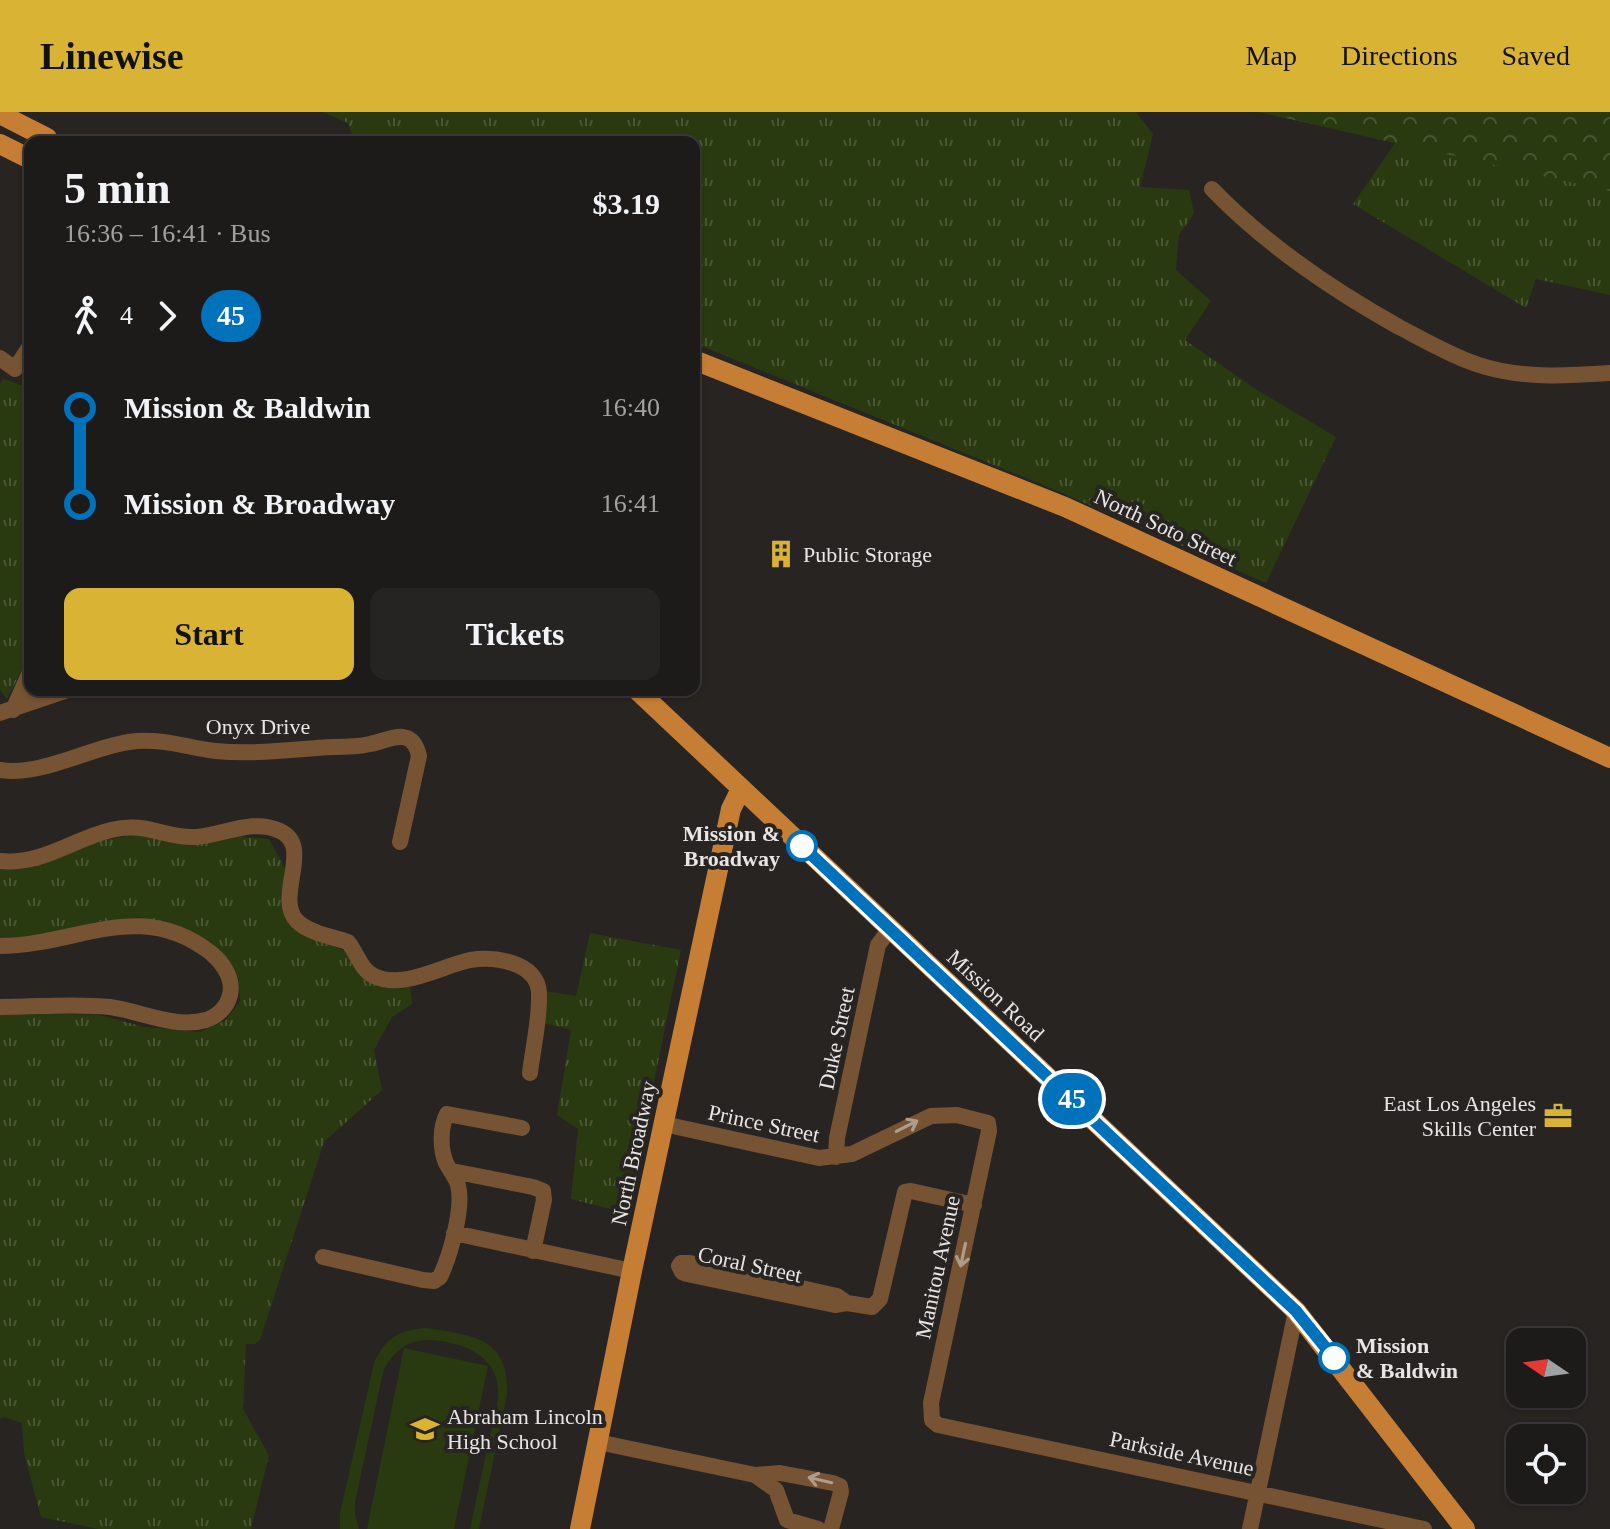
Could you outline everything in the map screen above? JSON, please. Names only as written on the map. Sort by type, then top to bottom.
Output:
[{"type":"main road","points":[[0,114],[43,136]]},
{"type":"main road","points":[[0,144],[24,156]]},
{"type":"main road","name":"North Soto Street","points":[[700,362],[1065,507],[1610,758]]},
{"type":"main road","name":"Mission Road","points":[[643,696],[1296,1311],[1460,1527]]},
{"type":"main road","name":"North Broadway","points":[[580,1529],[731,809],[741,789]]},
{"type":"street","points":[[1212,189],[1283,252],[1347,298],[1435,346],[1477,365],[1521,374],[1560,377],[1610,373]]},
{"type":"street","points":[[0,358],[15,369],[24,355]]},
{"type":"street","points":[[7,712],[24,682]]},
{"type":"street","points":[[7,712],[51,696]]},
{"type":"street","name":"Onyx Drive","points":[[0,770],[30,769],[136,741],[158,740],[218,752],[243,752],[359,746],[402,737],[411,739],[417,746],[419,756],[400,842]]},
{"type":"street","points":[[0,861],[43,856],[107,831],[128,827],[146,827],[183,837],[260,826],[284,832],[292,840],[294,853],[290,897],[297,921],[309,929],[348,942],[363,967],[372,975],[387,980],[416,976],[470,960],[521,966],[533,975],[539,991],[530,1073]]},
{"type":"street","points":[[0,946],[27,946],[129,924],[167,931],[205,948],[216,958],[225,969],[231,991],[228,1002],[219,1014],[204,1020],[185,1022],[92,1006],[0,1007]]},
{"type":"street","name":"Duke Street","points":[[836,1157],[837,1138],[878,945],[889,930]]},
{"type":"street","points":[[323,1257],[434,1281],[445,1268],[460,1197],[458,1183],[446,1162],[442,1144],[443,1122],[447,1114],[522,1128]]},
{"type":"street","name":"Prince Street","points":[[664,1124],[805,1156],[836,1157],[852,1154],[931,1116],[957,1115],[988,1123]]},
{"type":"street","name":"Manitou Avenue","points":[[932,1420],[931,1403],[974,1205],[988,1123]]},
{"type":"street","points":[[452,1171],[543,1191],[544,1200],[533,1251]]},
{"type":"street","name":"Coral Street","points":[[847,1303],[837,1296],[690,1263],[679,1266],[687,1274],[835,1305],[876,1306],[905,1192],[974,1205]]},
{"type":"street","points":[[454,1233],[632,1271]]},
{"type":"street","points":[[1250,1529],[1296,1311]]},
{"type":"street","name":"Parkside Avenue","points":[[932,1420],[951,1428],[1424,1529]]},
{"type":"street","points":[[598,1442],[755,1475],[792,1474],[840,1486],[831,1529]]},
{"type":"street","points":[[755,1475],[776,1490],[787,1520],[818,1529]]},
{"type":"green space","points":[[322,112],[1136,112],[1153,134],[1140,187],[1189,190],[1194,213],[1179,235],[1176,270],[1211,301],[1185,340],[1254,388],[1336,437],[1266,583],[1060,492],[700,345],[700,136],[353,136],[348,123]]},
{"type":"green space","points":[[1259,112],[1610,112],[1610,295],[1536,279],[1526,308],[1353,204],[1395,143]]},
{"type":"green space","points":[[1259,112],[1610,112],[1610,191]]},
{"type":"green space","points":[[3,379],[24,386],[24,666],[7,699],[0,690],[0,383]]},
{"type":"green space","points":[[141,834],[229,835],[269,839],[287,872],[283,901],[293,929],[345,951],[360,975],[410,986],[412,1004],[392,1017],[374,1050],[382,1090],[324,1142],[260,1340],[255,1344],[246,1344],[243,1409],[269,1455],[251,1529],[98,1529],[41,1517],[24,1453],[22,1423],[4,1417],[0,1419],[0,1013],[99,1015],[145,1027],[200,1032],[226,1020],[240,1001],[239,979],[217,950],[180,930],[140,917],[96,922],[41,937],[0,940],[0,869],[98,841]]},
{"type":"green space","points":[[590,933],[681,950],[629,1204],[619,1211],[571,1199],[578,1129],[557,1115],[571,1030],[544,1023],[544,991],[576,996]]},
{"type":"green space","points":[[426,1328],[459,1333],[485,1343],[502,1361],[506,1376],[507,1395],[479,1529],[470,1529],[497,1403],[496,1378],[485,1359],[466,1347],[423,1340],[402,1348],[391,1358],[383,1372],[355,1503],[359,1529],[340,1529],[340,1513],[374,1363],[388,1341],[401,1333]]},
{"type":"green space","points":[[404,1348],[488,1366],[454,1529],[367,1529]]},
{"type":"bus line","name":"45","points":[[802,846],[1296,1311],[1334,1358]]},
{"type":"place","name":"Public Storage","points":[[781,554]]},
{"type":"place","name":"Mission & Broadway","points":[[802,846]]},
{"type":"place","name":"East Los Angeles Skills Center","points":[[1558,1116]]},
{"type":"place","name":"Mission & Baldwin","points":[[1334,1358]]},
{"type":"place","name":"Abraham Lincoln High School","points":[[425,1429]]}]
